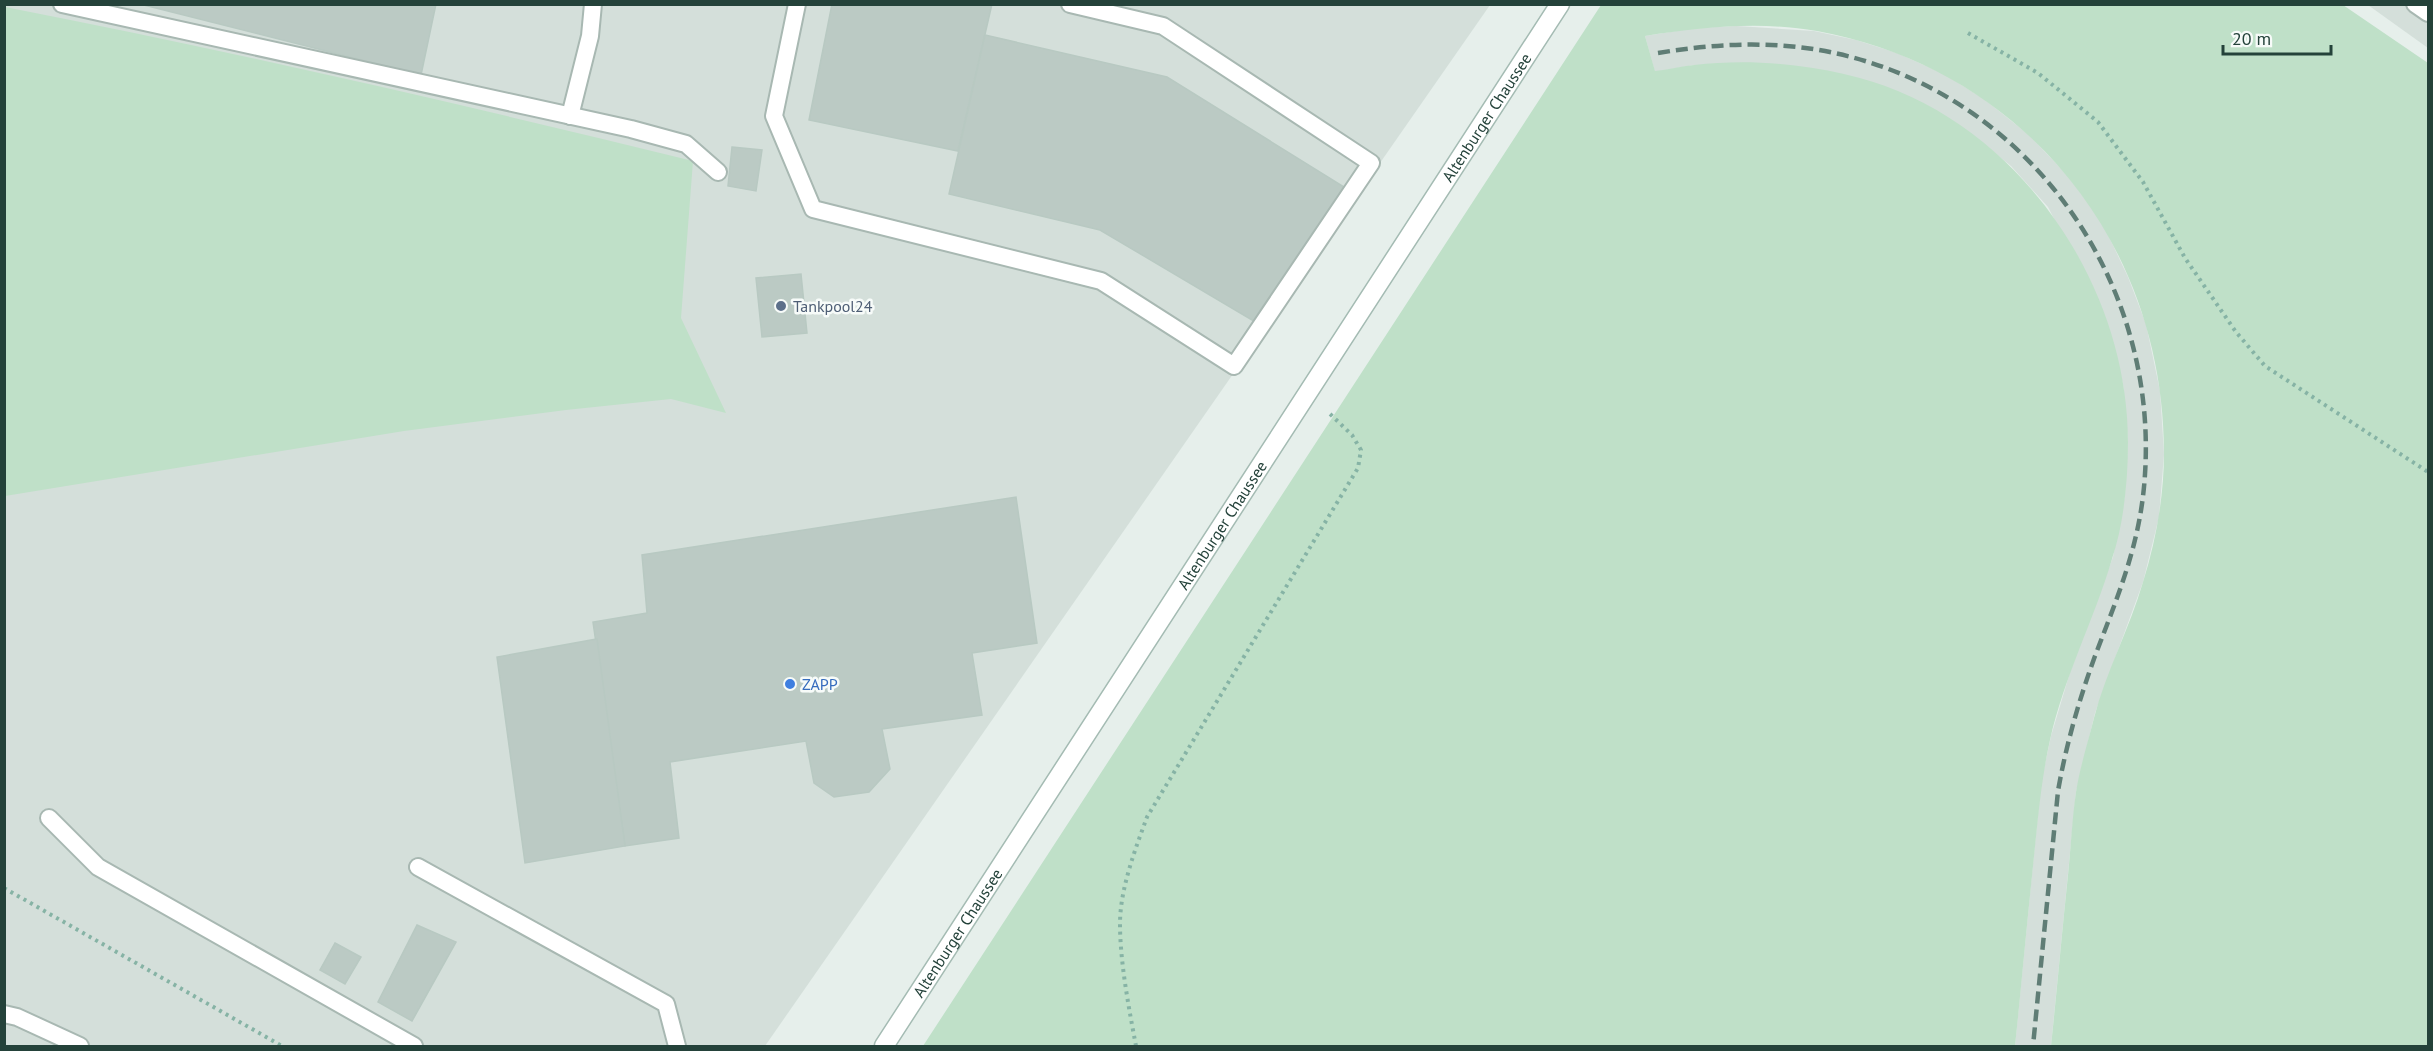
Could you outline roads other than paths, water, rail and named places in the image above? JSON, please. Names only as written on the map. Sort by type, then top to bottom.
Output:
[{"type":"main road","name":"Altenburger Chaussee","points":[[884,1047],[1560,4]]},
{"type":"lane","points":[[62,4],[570,116],[686,144],[718,172]]},
{"type":"lane","points":[[570,116],[590,36],[593,4]]},
{"type":"lane","points":[[797,4],[774,116],[813,209],[1101,281],[1234,366],[1371,163],[1163,26],[1070,4]]},
{"type":"lane","points":[[2415,4],[2428,13]]},
{"type":"lane","points":[[49,818],[98,867],[414,1047]]},
{"type":"lane","points":[[418,867],[666,1005],[677,1047]]},
{"type":"lane","points":[[4,1014],[17,1017],[80,1047]]},
{"type":"railway","points":[[1658,53],[1698,47],[1738,45],[1779,45],[1819,50],[1891,70],[1957,103],[2014,147],[2062,200],[2101,261],[2128,328],[2143,400],[2145,474],[2143,499],[2128,567],[2084,689],[2061,774],[2033,1046]]},
{"type":"place","name":"Tankpool24","points":[[781,306]]},
{"type":"place","name":"ZAPP","points":[[790,684]]}]
